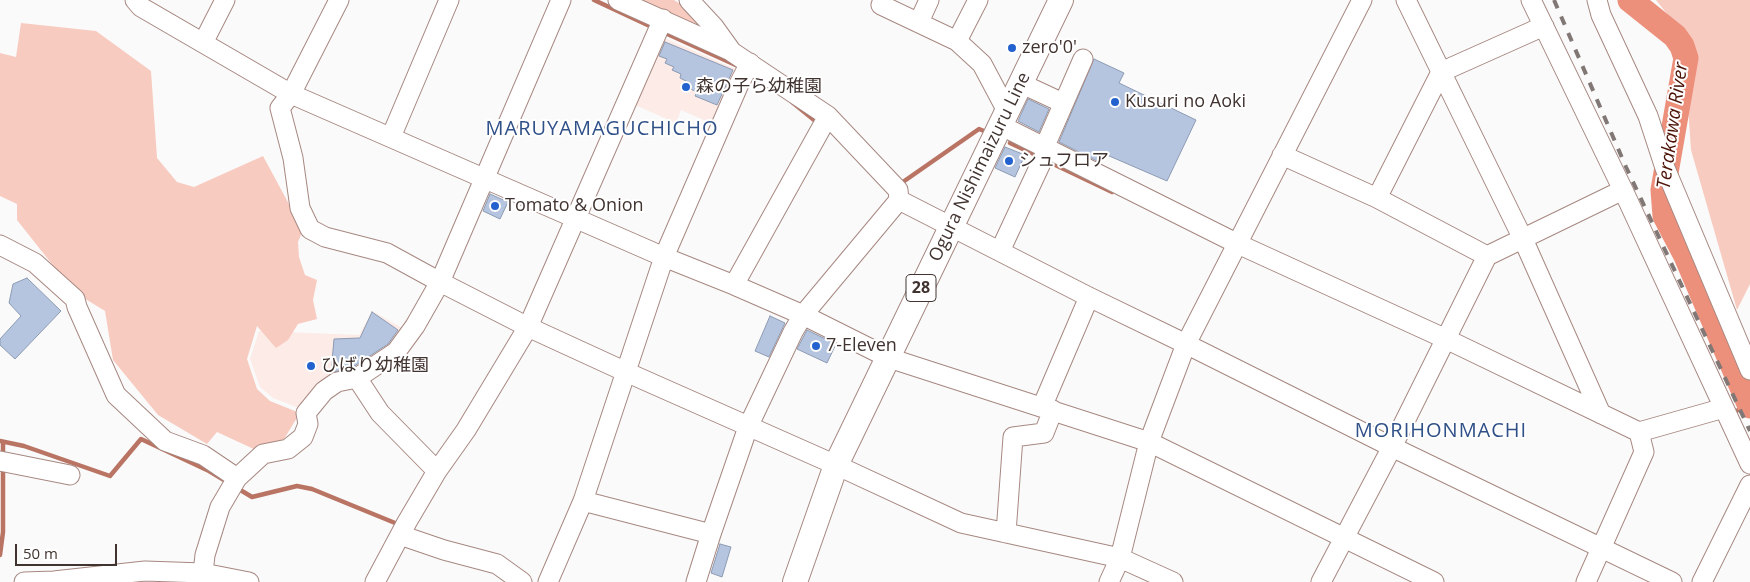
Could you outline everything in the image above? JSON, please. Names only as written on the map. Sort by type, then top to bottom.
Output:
[{"type":"main road","name":"Ogura Nishimaizuru Line","points":[[795,582],[836,465],[1061,0]]},
{"type":"street","points":[[203,43],[225,0]]},
{"type":"street","points":[[339,0],[291,94],[280,108],[293,158],[300,208],[310,229],[326,237],[387,253],[528,326],[961,523],[1120,558],[1173,582]]},
{"type":"street","points":[[391,137],[449,0]]},
{"type":"street","points":[[203,573],[205,555],[220,507],[237,478],[263,454],[288,449],[302,437],[308,424],[306,413],[324,391],[337,382],[357,378],[396,352],[415,326],[440,282],[561,0]]},
{"type":"street","points":[[618,0],[659,27],[732,52]]},
{"type":"street","points":[[689,0],[714,27],[745,71],[824,124],[895,190],[951,226],[1089,297],[1392,447],[1600,549],[1672,582]]},
{"type":"street","points":[[918,22],[929,0]]},
{"type":"street","points":[[957,41],[978,0]]},
{"type":"street","points":[[1109,582],[1120,558],[1148,442],[1186,344],[1362,0]]},
{"type":"street","points":[[1406,0],[1523,239],[1601,414]]},
{"type":"street","points":[[1531,0],[1623,190],[1750,464]]},
{"type":"street","points":[[1597,0],[1601,15],[1648,116],[1665,168],[1749,364]]},
{"type":"street","points":[[141,2],[203,43],[291,94],[664,257],[734,285],[889,358],[1148,442],[1434,582]]},
{"type":"street","points":[[881,5],[957,41],[982,64],[1004,118],[1045,153],[1238,244],[1441,346],[1601,414],[1641,440]]},
{"type":"street","points":[[1377,198],[1441,72],[1544,26]]},
{"type":"street","points":[[375,582],[437,471],[466,430],[528,326],[659,27]]},
{"type":"street","points":[[1000,251],[1045,153],[1063,103],[1083,59]]},
{"type":"street","points":[[548,582],[582,501],[664,257],[745,71]]},
{"type":"street","points":[[1020,83],[1063,103]]},
{"type":"street","points":[[734,285],[824,124]]},
{"type":"street","points":[[1282,155],[1377,198],[1487,256]]},
{"type":"street","points":[[696,581],[748,427],[793,332],[895,190]]},
{"type":"street","points":[[1320,582],[1392,447],[1487,256],[1623,190]]},
{"type":"street","points":[[0,246],[35,263],[75,299],[77,308],[116,395],[165,441],[203,455],[237,478]]},
{"type":"street","points":[[1006,533],[1014,437],[1044,433],[1048,408],[1089,297]]},
{"type":"street","points":[[357,378],[380,413],[437,471]]},
{"type":"street","points":[[1586,582],[1641,440],[1724,408]]},
{"type":"street","points":[[0,461],[70,475]]},
{"type":"street","points":[[1702,582],[1750,485]]},
{"type":"street","points":[[582,501],[711,534]]},
{"type":"street","points":[[403,529],[444,550],[497,564],[522,582]]},
{"type":"street","points":[[24,582],[54,581],[145,571],[203,573],[249,582]]},
{"type":"shaded area","points":[[629,0],[674,0],[688,9],[709,36]]},
{"type":"shaded area","points":[[1656,0],[1750,0],[1750,284],[1737,310],[1691,150],[1683,34]]},
{"type":"shaded area","points":[[21,23],[96,31],[151,71],[157,158],[177,182],[194,187],[263,156],[303,230],[298,242],[299,257],[305,275],[317,280],[313,300],[317,319],[298,324],[288,340],[276,348],[257,326],[247,359],[257,389],[270,401],[300,413],[284,439],[258,451],[217,432],[207,444],[158,415],[113,360],[105,311],[74,292],[17,220],[17,204],[0,196],[0,53],[16,57]]},
{"type":"shaded area","name":"森の子ら幼稚園","points":[[662,37],[738,70],[715,125],[681,110],[676,123],[633,104]]},
{"type":"shaded area","name":"ひばり幼稚園","points":[[372,311],[404,329],[385,357],[304,410],[273,398],[260,387],[250,359],[259,331],[359,335]]},
{"type":"building","points":[[665,42],[733,70],[717,105],[695,96],[697,92],[686,87],[688,82],[680,78],[681,74],[672,70],[674,67],[665,63],[667,59],[659,56]]},
{"type":"building","name":"Kusuri no Aoki","points":[[1094,59],[1124,73],[1119,83],[1196,120],[1167,181],[1100,152],[1097,161],[1059,142]]},
{"type":"building","points":[[1028,99],[1049,109],[1039,132],[1018,121]]},
{"type":"building","name":"シュフロア","points":[[1005,147],[1025,155],[1015,177],[995,168]]},
{"type":"building","name":"Tomato & Onion","points":[[490,194],[508,202],[500,219],[483,211]]},
{"type":"building","points":[[27,278],[61,311],[15,359],[0,345],[0,339],[21,316],[9,303],[13,284]]},
{"type":"building","points":[[372,312],[398,330],[388,344],[353,367],[331,373],[334,339],[360,338]]},
{"type":"building","points":[[770,316],[785,323],[769,357],[755,351]]},
{"type":"building","name":"7-Eleven","points":[[807,330],[836,344],[827,363],[797,349]]},
{"type":"building","points":[[720,544],[731,547],[722,577],[711,573]]},
{"type":"waterway","points":[[594,0],[654,28]]},
{"type":"waterway","name":"Terakawa River","points":[[1630,0],[1675,36],[1682,46],[1686,58],[1663,190],[1665,216],[1686,256],[1750,406]]},
{"type":"waterway","points":[[663,32],[740,67]]},
{"type":"waterway","points":[[792,102],[819,124]]},
{"type":"waterway","points":[[900,184],[979,129],[989,133]]},
{"type":"waterway","points":[[1010,143],[1038,156]]},
{"type":"waterway","points":[[1047,161],[1112,192]]},
{"type":"waterway","points":[[1730,413],[1750,406]]},
{"type":"waterway","points":[[0,441],[24,446],[110,476],[141,439],[224,480]]},
{"type":"waterway","points":[[3,442],[3,456]]},
{"type":"waterway","points":[[0,555],[3,532],[3,467]]},
{"type":"waterway","points":[[237,488],[252,497],[297,486],[312,489],[400,525]]},
{"type":"railway","points":[[1554,0],[1626,167],[1750,431]]},
{"type":"place","name":"zero'0'","points":[[1012,48]]},
{"type":"place","name":"森の子ら幼稚園","points":[[686,87]]},
{"type":"place","name":"Kusuri no Aoki","points":[[1115,102]]},
{"type":"place","name":"シュフロア","points":[[1009,161]]},
{"type":"place","name":"Tomato & Onion","points":[[495,206]]},
{"type":"place","name":"7-Eleven","points":[[816,346]]},
{"type":"place","name":"ひばり幼稚園","points":[[311,366]]},
{"type":"district","name":"MARUYAMAGUCHICHO","points":[[602,129]]},
{"type":"district","name":"MORIHONMACHI","points":[[1441,431]]}]
